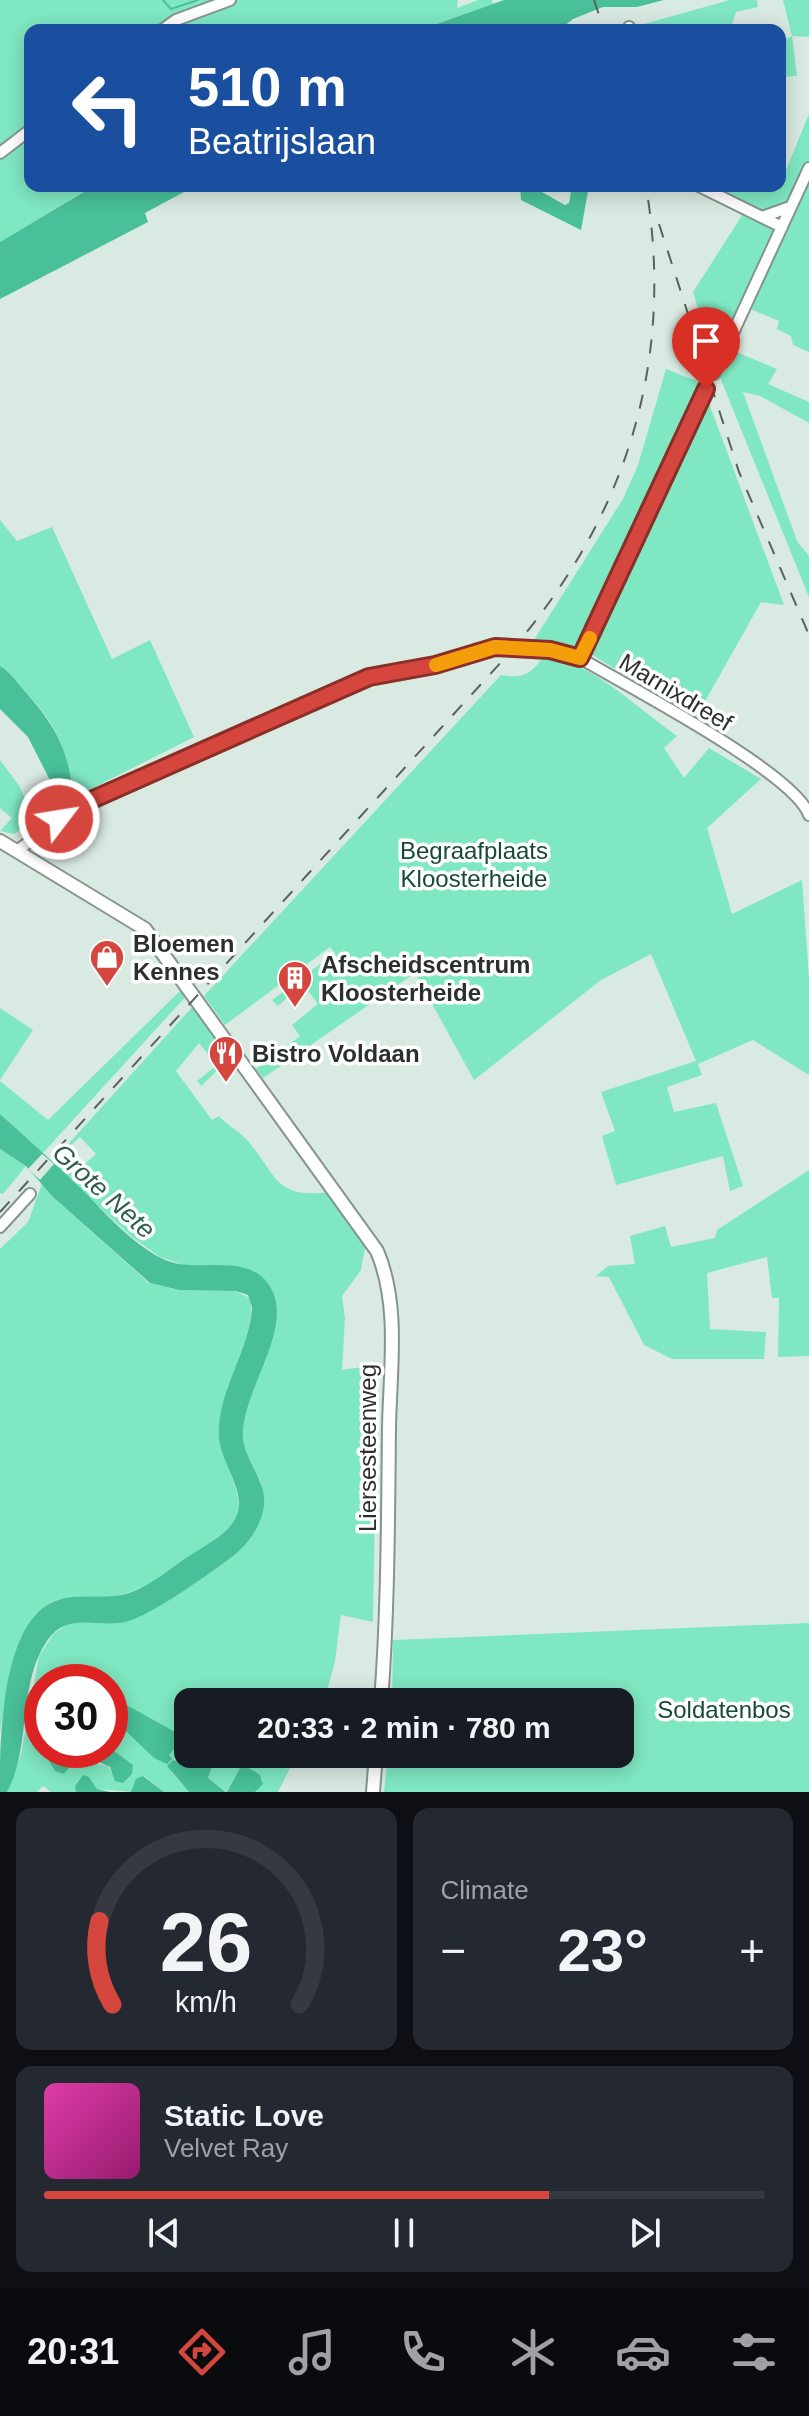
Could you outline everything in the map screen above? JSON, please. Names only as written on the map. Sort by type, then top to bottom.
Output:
[{"type":"main road","name":"Liersesteenweg","points":[[0,841],[145,929],[377,1251],[386,1277],[390,1305],[389,1567],[382,1688]]},
{"type":"main road","points":[[373,1792],[375,1768]]},
{"type":"street","points":[[170,24],[230,0]]},
{"type":"street","points":[[0,153],[24,135]]},
{"type":"street","points":[[714,374],[809,168]]},
{"type":"street","points":[[711,192],[782,227]]},
{"type":"street","points":[[763,218],[790,207]]},
{"type":"street","points":[[763,218],[772,248]]},
{"type":"street","points":[[580,658],[706,389]]},
{"type":"street","name":"Marnixdreef","points":[[18,850],[80,805],[369,677],[435,665],[495,647],[550,650],[580,658],[750,760],[798,794],[809,815]]},
{"type":"street","points":[[0,1227],[30,1194]]},
{"type":"green space","points":[[0,0],[458,0],[457,8],[478,0],[492,0],[493,4],[437,24],[24,24],[24,192],[84,192],[0,242]]},
{"type":"green space","points":[[730,0],[757,0],[758,7],[736,12],[732,24],[644,24]]},
{"type":"green space","points":[[783,0],[809,0],[809,37],[792,36]]},
{"type":"green space","points":[[792,36],[797,76],[786,77],[786,39]]},
{"type":"green space","points":[[809,114],[809,352],[793,345],[791,336],[777,329],[779,321],[740,305],[713,360],[693,292],[748,206],[719,192],[786,192],[786,170]]},
{"type":"green space","points":[[729,349],[777,369],[768,384],[809,402],[809,423],[760,396],[743,392],[797,541],[809,556],[809,597],[719,375]]},
{"type":"green space","points":[[666,369],[699,382],[703,401],[707,398],[784,605],[761,602],[695,719],[580,647],[532,643],[623,499],[638,465]]},
{"type":"green space","points":[[0,520],[17,541],[52,527],[112,659],[150,640],[194,737],[73,798],[68,765],[59,738],[34,701],[0,666]]},
{"type":"green space","name":"Begraafplaats Kloosterheide","points":[[544,655],[580,667],[597,677],[677,736],[664,748],[684,778],[709,748],[761,779],[707,828],[732,914],[802,880],[809,979],[809,1075],[753,1040],[698,1064],[702,1075],[667,1087],[674,1112],[716,1103],[743,1186],[730,1191],[723,1156],[616,1185],[602,1136],[615,1131],[601,1092],[696,1061],[651,954],[601,980],[474,1080],[415,973],[263,1078],[256,1069],[300,1036],[292,1025],[318,1004],[303,984],[278,1006],[272,1000],[335,953],[330,947],[225,1025],[204,996],[501,675],[526,674]]},
{"type":"green space","points":[[0,760],[20,787],[34,821],[14,834],[0,831],[12,818],[0,808]]},
{"type":"green space","points":[[180,991],[188,994],[42,1154],[0,1114],[0,1081],[48,1120]]},
{"type":"green space","points":[[195,1004],[236,1059],[228,1066],[225,1063],[201,1086],[197,1081],[217,1065],[199,1043],[176,1071],[212,1120],[219,1116],[245,1137],[280,1183],[298,1192],[329,1192],[365,1248],[361,1270],[342,1296],[345,1318],[342,1370],[383,1364],[377,1388],[373,1622],[341,1615],[328,1688],[174,1688],[174,1760],[171,1772],[189,1792],[164,1792],[144,1776],[136,1780],[131,1792],[97,1789],[89,1777],[80,1779],[75,1786],[76,1792],[51,1792],[43,1786],[37,1792],[7,1792],[24,1738],[24,1768],[109,1768],[112,1773],[114,1768],[128,1768],[128,1664],[38,1664],[39,1656],[54,1633],[71,1622],[120,1623],[139,1617],[232,1556],[243,1547],[261,1482],[245,1448],[243,1430],[250,1394],[275,1322],[276,1304],[234,1266],[193,1268],[160,1257],[132,1237],[53,1165],[65,1157],[79,1169],[96,1154],[80,1137],[52,1162]]},
{"type":"green space","points":[[0,1008],[33,1030],[0,1080]]},
{"type":"green space","points":[[0,1149],[26,1166],[3,1194],[0,1193]]},
{"type":"green space","points":[[809,1170],[809,1356],[778,1357],[779,1298],[772,1298],[767,1257],[707,1273],[710,1329],[766,1332],[764,1359],[672,1359],[644,1345],[609,1277],[596,1276],[608,1266],[635,1264],[630,1236],[665,1226],[671,1247],[715,1238],[717,1230]]},
{"type":"green space","points":[[43,1181],[53,1197],[149,1283],[179,1290],[235,1291],[250,1298],[249,1325],[224,1407],[220,1434],[239,1505],[234,1521],[225,1531],[139,1589],[121,1595],[57,1600],[43,1608],[31,1622],[15,1659],[0,1735],[0,1249],[28,1222]]},
{"type":"green space","name":"Soldatenbos","points":[[809,1623],[809,1792],[384,1792],[387,1768],[634,1768],[634,1688],[392,1688],[393,1640]]},
{"type":"green space","points":[[212,1768],[240,1768],[227,1792],[208,1778]]},
{"type":"green space","points":[[248,1768],[290,1768],[278,1792],[255,1792],[263,1780]]},
{"type":"shaded area","points":[[504,0],[664,0],[637,7],[603,7],[567,24],[437,24]]},
{"type":"shaded area","points":[[84,192],[184,192],[145,213],[148,222],[0,299],[0,242]]},
{"type":"shaded area","points":[[520,192],[542,192],[565,205],[569,203],[571,192],[588,192],[581,230],[521,200]]},
{"type":"shaded area","points":[[0,666],[33,701],[58,738],[68,765],[73,798],[67,800],[57,794],[28,737],[0,709]]},
{"type":"shaded area","name":"Grote Nete","points":[[0,1114],[150,1252],[175,1263],[231,1266],[256,1273],[266,1281],[275,1298],[277,1316],[250,1399],[243,1437],[263,1491],[263,1511],[255,1530],[248,1542],[233,1556],[150,1612],[125,1622],[83,1622],[64,1626],[47,1641],[36,1664],[24,1664],[24,1726],[20,1755],[7,1792],[0,1792],[7,1687],[13,1658],[23,1633],[37,1614],[63,1599],[121,1595],[139,1589],[216,1539],[236,1517],[239,1498],[221,1446],[220,1419],[246,1339],[252,1307],[248,1295],[236,1291],[179,1290],[150,1283],[53,1197],[26,1166],[0,1149]]},
{"type":"shaded area","points":[[128,1706],[174,1731],[174,1749],[169,1755],[172,1759],[167,1764],[154,1758],[128,1733]]},
{"type":"shaded area","points":[[173,1760],[174,1768],[212,1768],[208,1778],[226,1792],[189,1792],[167,1766]]},
{"type":"shaded area","points":[[128,1761],[133,1765],[132,1774],[123,1783],[115,1781],[110,1768],[128,1768]]},
{"type":"shaded area","points":[[53,1768],[69,1768],[64,1774]]},
{"type":"shaded area","points":[[240,1768],[249,1768],[260,1775],[263,1784],[255,1792],[227,1792]]},
{"type":"shaded area","points":[[83,1775],[89,1777],[97,1789],[110,1792],[76,1792],[75,1786]]},
{"type":"shaded area","points":[[143,1776],[164,1792],[131,1792],[136,1779]]},
{"type":"pier","points":[[42,1154],[54,1164],[40,1180],[28,1169]]},
{"type":"waterway","points":[[163,0],[171,9],[198,0]]},
{"type":"railway","points":[[594,0],[602,24]]},
{"type":"railway","points":[[0,1212],[503,660],[545,608],[581,554],[609,498],[631,440],[646,379],[653,317],[653,252],[647,192]]},
{"type":"railway","points":[[659,224],[739,472],[809,635]]},
{"type":"slow traffic","points":[[436,665],[495,647],[536,648],[580,658],[590,638]]},
{"type":"place","name":"Bloemen Kennes","points":[[107,988]]},
{"type":"place","name":"Afscheidscentrum Kloosterheide","points":[[295,1009]]},
{"type":"place","name":"Bistro Voldaan","points":[[226,1084]]},
{"type":"route","points":[[59,819],[80,805],[369,677],[435,665],[495,647],[536,648],[580,658],[706,389]]}]
